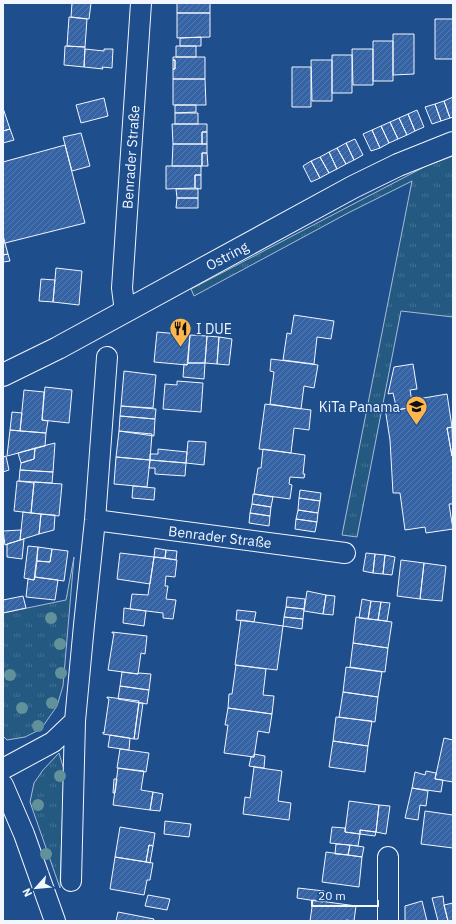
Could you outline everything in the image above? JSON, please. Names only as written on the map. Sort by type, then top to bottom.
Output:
[{"type":"main road","name":"Ostring","points":[[3,375],[58,348],[353,187],[453,143]]},
{"type":"street","name":"Benrader Straße","points":[[125,312],[122,288],[141,3]]},
{"type":"street","points":[[71,882],[75,721],[95,520],[107,357]]},
{"type":"street","name":"Benrader Straße","points":[[95,520],[345,553]]},
{"type":"street","points":[[3,769],[53,742],[75,721]]},
{"type":"street","points":[[3,785],[24,834],[55,921]]},
{"type":"street","points":[[388,857],[388,921]]},
{"type":"green space","points":[[453,156],[453,317],[401,311],[357,537],[342,535],[412,181],[348,213],[194,296],[191,289],[426,166]]},
{"type":"green space","points":[[74,557],[63,686],[57,706],[41,729],[25,737],[7,740],[3,736],[3,613],[66,600]]},
{"type":"green space","points":[[59,753],[64,770],[60,888],[30,802],[34,783],[43,770]]},
{"type":"building","points":[[72,3],[91,3],[89,19],[71,17]]},
{"type":"building","points":[[177,3],[210,3],[210,13],[177,13]]},
{"type":"building","points":[[177,13],[210,13],[210,37],[177,38]]},
{"type":"building","points":[[69,17],[87,19],[85,47],[67,46]]},
{"type":"building","points":[[435,19],[453,19],[453,59],[435,59]]},
{"type":"building","points":[[393,34],[414,34],[414,74],[393,75]]},
{"type":"building","points":[[201,37],[201,46],[180,46],[180,38]]},
{"type":"building","points":[[373,41],[393,41],[393,81],[373,81]]},
{"type":"building","points":[[65,46],[85,47],[84,67],[64,65]]},
{"type":"building","points":[[176,46],[196,46],[196,57],[176,57]]},
{"type":"building","points":[[85,49],[104,51],[104,49],[113,49],[112,68],[102,67],[103,69],[84,67]]},
{"type":"building","points":[[352,49],[373,49],[373,85],[353,85]]},
{"type":"building","points":[[332,55],[352,55],[352,93],[332,93]]},
{"type":"building","points":[[173,57],[205,57],[205,79],[173,79],[175,60],[173,60]]},
{"type":"building","points":[[173,60],[175,60],[175,69],[173,69]]},
{"type":"building","points":[[311,60],[332,60],[332,101],[312,101]]},
{"type":"building","points":[[292,67],[311,67],[311,107],[292,107]]},
{"type":"building","points":[[173,79],[205,79],[206,105],[173,105]]},
{"type":"building","points":[[453,97],[453,117],[450,118],[444,101]]},
{"type":"building","points":[[104,98],[108,116],[81,123],[76,105]]},
{"type":"building","points":[[444,101],[450,118],[441,121],[435,104]]},
{"type":"building","points":[[435,104],[441,121],[432,124],[425,107]]},
{"type":"building","points":[[175,105],[196,105],[196,112],[175,113]]},
{"type":"building","points":[[3,108],[10,129],[3,131]]},
{"type":"building","points":[[417,110],[424,127],[415,131],[408,114]]},
{"type":"building","points":[[175,113],[198,113],[198,124],[175,124]]},
{"type":"building","points":[[408,114],[415,131],[407,135],[399,118]]},
{"type":"building","points":[[399,118],[407,135],[398,139],[390,122]]},
{"type":"building","points":[[390,122],[398,139],[389,143],[381,126]]},
{"type":"building","points":[[172,124],[207,124],[207,132],[202,132],[202,144],[173,144]]},
{"type":"building","points":[[381,126],[389,143],[380,148],[372,130]]},
{"type":"building","points":[[10,129],[14,140],[3,143],[3,131]]},
{"type":"building","points":[[372,130],[380,148],[371,151],[363,134]]},
{"type":"building","points":[[202,132],[207,132],[207,144],[202,144]]},
{"type":"building","points":[[81,133],[90,166],[72,171],[63,137]]},
{"type":"building","points":[[355,139],[363,155],[354,160],[346,143]]},
{"type":"building","points":[[346,143],[354,160],[346,164],[337,148]]},
{"type":"building","points":[[173,144],[207,144],[207,153],[202,153],[202,166],[172,166]]},
{"type":"building","points":[[65,145],[85,223],[5,243],[3,235],[3,162]]},
{"type":"building","points":[[337,148],[346,164],[337,169],[329,152]]},
{"type":"building","points":[[329,152],[337,169],[329,173],[320,157]]},
{"type":"building","points":[[202,153],[207,153],[208,166],[202,166]]},
{"type":"building","points":[[320,157],[329,173],[320,178],[311,161]]},
{"type":"building","points":[[311,161],[320,178],[311,182],[303,166]]},
{"type":"building","points":[[166,166],[201,166],[201,175],[195,175],[195,188],[166,189]]},
{"type":"building","points":[[195,175],[201,175],[201,189],[195,188]]},
{"type":"building","points":[[176,189],[198,189],[198,198],[177,198]]},
{"type":"building","points":[[177,198],[198,198],[198,208],[176,208]]},
{"type":"building","points":[[5,243],[8,254],[3,255],[3,244]]},
{"type":"building","points":[[8,254],[10,261],[3,262],[3,255]]},
{"type":"building","points":[[56,268],[82,271],[79,305],[53,302]]},
{"type":"building","points":[[41,279],[55,280],[53,302],[39,301]]},
{"type":"building","points":[[294,315],[334,321],[331,339],[317,337],[314,364],[283,360],[287,333],[291,334]]},
{"type":"building","points":[[157,332],[190,335],[187,365],[154,362]]},
{"type":"building","points":[[190,335],[207,336],[205,363],[188,363]]},
{"type":"building","points":[[207,336],[219,337],[217,364],[205,363]]},
{"type":"building","points":[[219,337],[232,339],[229,365],[217,364]]},
{"type":"building","points":[[271,359],[318,365],[314,388],[304,386],[301,409],[270,404],[274,372],[270,371]]},
{"type":"building","points":[[188,363],[205,363],[204,379],[183,377],[184,364],[187,365]]},
{"type":"building","points":[[413,364],[417,389],[410,390],[413,407],[397,410],[393,393],[388,394],[394,367]]},
{"type":"building","points":[[124,371],[156,375],[153,408],[121,406]]},
{"type":"building","points":[[177,381],[203,383],[201,412],[163,409],[165,384],[177,385]]},
{"type":"building","points":[[45,387],[72,390],[69,423],[42,420]]},
{"type":"building","points":[[24,390],[44,392],[42,420],[48,421],[46,433],[20,431]]},
{"type":"building","points":[[447,394],[452,427],[447,428],[452,456],[453,455],[453,504],[449,504],[453,529],[426,533],[425,527],[405,530],[400,493],[393,493],[390,440],[385,408],[396,406],[397,410],[413,407],[412,400]]},
{"type":"building","points":[[265,404],[311,410],[309,430],[294,428],[291,453],[259,449]]},
{"type":"building","points":[[121,406],[156,409],[155,419],[120,416]]},
{"type":"building","points":[[12,412],[22,413],[20,431],[10,430]]},
{"type":"building","points":[[120,416],[155,419],[154,436],[119,431]]},
{"type":"building","points":[[452,427],[453,455],[452,456],[447,428]]},
{"type":"building","points":[[10,430],[46,433],[45,446],[7,456]]},
{"type":"building","points":[[119,431],[152,434],[150,460],[116,457]]},
{"type":"building","points":[[188,441],[206,442],[204,465],[186,463]]},
{"type":"building","points":[[55,443],[53,472],[20,470],[21,463],[34,459],[35,448]]},
{"type":"building","points":[[35,448],[34,459],[21,463],[18,453]]},
{"type":"building","points":[[158,449],[187,452],[186,463],[150,460],[150,454],[158,454]]},
{"type":"building","points":[[263,449],[305,455],[304,478],[290,477],[289,484],[292,485],[290,499],[254,494],[258,468],[261,468]]},
{"type":"building","points":[[6,456],[9,470],[3,472],[3,457]]},
{"type":"building","points":[[116,457],[150,460],[147,487],[114,484]]},
{"type":"building","points":[[150,460],[186,463],[185,476],[155,474],[155,468],[149,468]]},
{"type":"building","points":[[20,470],[53,472],[52,483],[19,481]]},
{"type":"building","points":[[17,481],[34,483],[31,513],[14,511]]},
{"type":"building","points":[[34,482],[62,484],[59,516],[31,513]]},
{"type":"building","points":[[133,486],[155,488],[154,500],[132,498]]},
{"type":"building","points":[[300,490],[321,493],[320,501],[299,498]]},
{"type":"building","points":[[253,494],[273,497],[271,507],[252,504]]},
{"type":"building","points":[[299,498],[320,501],[318,513],[298,510]]},
{"type":"building","points":[[252,504],[271,507],[270,516],[250,513]]},
{"type":"building","points":[[298,510],[318,513],[317,522],[296,519]]},
{"type":"building","points":[[23,512],[41,514],[39,534],[20,540]]},
{"type":"building","points":[[250,513],[270,516],[269,526],[249,523]]},
{"type":"building","points":[[41,514],[55,515],[54,530],[39,534]]},
{"type":"building","points":[[296,519],[317,522],[315,532],[295,529]]},
{"type":"building","points":[[21,530],[20,540],[5,545],[3,531]]},
{"type":"building","points":[[24,539],[22,559],[7,557],[7,544]]},
{"type":"building","points":[[28,546],[38,547],[34,580],[24,578]]},
{"type":"building","points":[[38,547],[52,549],[50,562],[37,561]]},
{"type":"building","points":[[155,548],[166,550],[165,558],[154,557]]},
{"type":"building","points":[[52,549],[68,551],[64,581],[35,577],[37,561],[50,562]]},
{"type":"building","points":[[166,550],[177,551],[176,560],[165,558]]},
{"type":"building","points":[[120,553],[154,557],[150,584],[117,579]]},
{"type":"building","points":[[366,553],[375,554],[373,573],[363,571]]},
{"type":"building","points":[[375,554],[385,555],[383,574],[373,573]]},
{"type":"building","points":[[385,555],[395,557],[392,575],[383,574]]},
{"type":"building","points":[[154,557],[177,560],[175,577],[166,576],[165,586],[168,586],[166,599],[176,600],[173,619],[163,618],[163,613],[130,609],[132,594],[148,595]]},
{"type":"building","points":[[401,560],[424,563],[420,599],[397,596]]},
{"type":"building","points":[[424,563],[446,566],[442,601],[420,599]]},
{"type":"building","points":[[35,577],[58,580],[55,600],[26,597],[28,579],[34,580]]},
{"type":"building","points":[[307,591],[326,595],[323,614],[304,611]]},
{"type":"building","points":[[326,595],[335,596],[333,615],[323,614]]},
{"type":"building","points":[[23,596],[26,608],[3,613],[3,600]]},
{"type":"building","points":[[287,597],[305,599],[304,609],[286,607]]},
{"type":"building","points":[[362,599],[371,601],[368,619],[359,618]]},
{"type":"building","points":[[371,601],[381,602],[378,620],[368,619]]},
{"type":"building","points":[[381,602],[390,603],[387,621],[378,620]]},
{"type":"building","points":[[286,607],[304,609],[303,619],[284,617]]},
{"type":"building","points":[[124,608],[146,611],[144,626],[123,623]]},
{"type":"building","points":[[237,610],[256,612],[254,622],[236,620]]},
{"type":"building","points":[[284,617],[303,619],[302,629],[283,626]]},
{"type":"building","points":[[356,617],[392,622],[388,648],[353,643]]},
{"type":"building","points":[[241,620],[283,626],[277,670],[235,665]]},
{"type":"building","points":[[112,632],[147,636],[145,654],[141,653],[138,674],[108,670],[114,633]]},
{"type":"building","points":[[353,643],[388,648],[385,672],[350,667]]},
{"type":"building","points":[[236,665],[266,669],[263,695],[274,696],[272,714],[228,708],[229,694],[232,694]]},
{"type":"building","points":[[346,667],[382,672],[378,697],[343,692]]},
{"type":"building","points":[[122,672],[151,674],[149,690],[120,686]]},
{"type":"building","points":[[120,686],[149,690],[147,704],[118,699]]},
{"type":"building","points":[[343,692],[378,697],[375,722],[339,717]]},
{"type":"building","points":[[107,697],[139,701],[134,739],[103,734],[109,699]]},
{"type":"building","points":[[139,703],[143,703],[138,739],[134,739]]},
{"type":"building","points":[[228,708],[272,714],[269,733],[258,731],[254,757],[224,753],[228,725],[225,725]]},
{"type":"building","points":[[336,717],[372,721],[368,746],[333,741]]},
{"type":"building","points":[[110,735],[130,738],[129,750],[108,747]]},
{"type":"building","points":[[444,738],[453,740],[453,782],[435,779]]},
{"type":"building","points":[[333,741],[368,746],[365,772],[329,767]]},
{"type":"building","points":[[120,749],[149,753],[146,772],[117,768]]},
{"type":"building","points":[[254,754],[265,756],[264,768],[249,766],[251,757],[254,757]]},
{"type":"building","points":[[254,767],[282,771],[278,801],[291,803],[289,820],[243,814],[245,797],[250,798]]},
{"type":"building","points":[[118,768],[144,771],[141,790],[153,792],[150,810],[113,805]]},
{"type":"building","points":[[426,771],[436,773],[435,779],[443,780],[441,792],[412,788],[415,772],[425,775]]},
{"type":"building","points":[[114,779],[117,779],[115,793],[113,793]]},
{"type":"building","points":[[412,788],[428,791],[426,806],[420,805],[418,820],[405,818]]},
{"type":"building","points":[[153,792],[163,794],[160,811],[150,810]]},
{"type":"building","points":[[349,801],[379,805],[376,832],[360,830],[360,834],[345,832]]},
{"type":"building","points":[[379,805],[390,806],[386,834],[376,832]]},
{"type":"building","points":[[425,811],[453,815],[453,848],[421,844]]},
{"type":"building","points":[[165,821],[191,824],[189,837],[164,834]]},
{"type":"building","points":[[120,827],[155,833],[153,846],[149,845],[146,862],[115,857]]},
{"type":"building","points":[[332,827],[345,828],[345,832],[360,834],[358,846],[330,843]]},
{"type":"building","points":[[360,830],[376,832],[375,836],[360,834]]},
{"type":"building","points":[[336,844],[350,845],[348,855],[335,854]]},
{"type":"building","points":[[149,845],[153,846],[150,863],[146,862]]},
{"type":"building","points":[[350,845],[364,847],[362,857],[348,855]]},
{"type":"building","points":[[326,852],[362,857],[359,887],[322,882]]},
{"type":"building","points":[[115,857],[153,863],[150,880],[147,880],[144,895],[110,889]]},
{"type":"building","points":[[298,888],[324,891],[323,902],[297,898]]},
{"type":"building","points":[[148,895],[170,899],[167,910],[145,906]]},
{"type":"building","points":[[443,896],[448,921],[438,921],[432,898]]},
{"type":"building","points":[[313,900],[356,906],[354,921],[310,921]]},
{"type":"building","points":[[422,901],[427,921],[405,921],[405,906]]},
{"type":"building","points":[[453,903],[453,921],[448,921],[444,905]]},
{"type":"building","points":[[118,912],[154,919],[153,921],[116,921]]},
{"type":"place","name":"I DUE","points":[[180,348]]},
{"type":"place","name":"KiTa Panama","points":[[416,426]]}]
